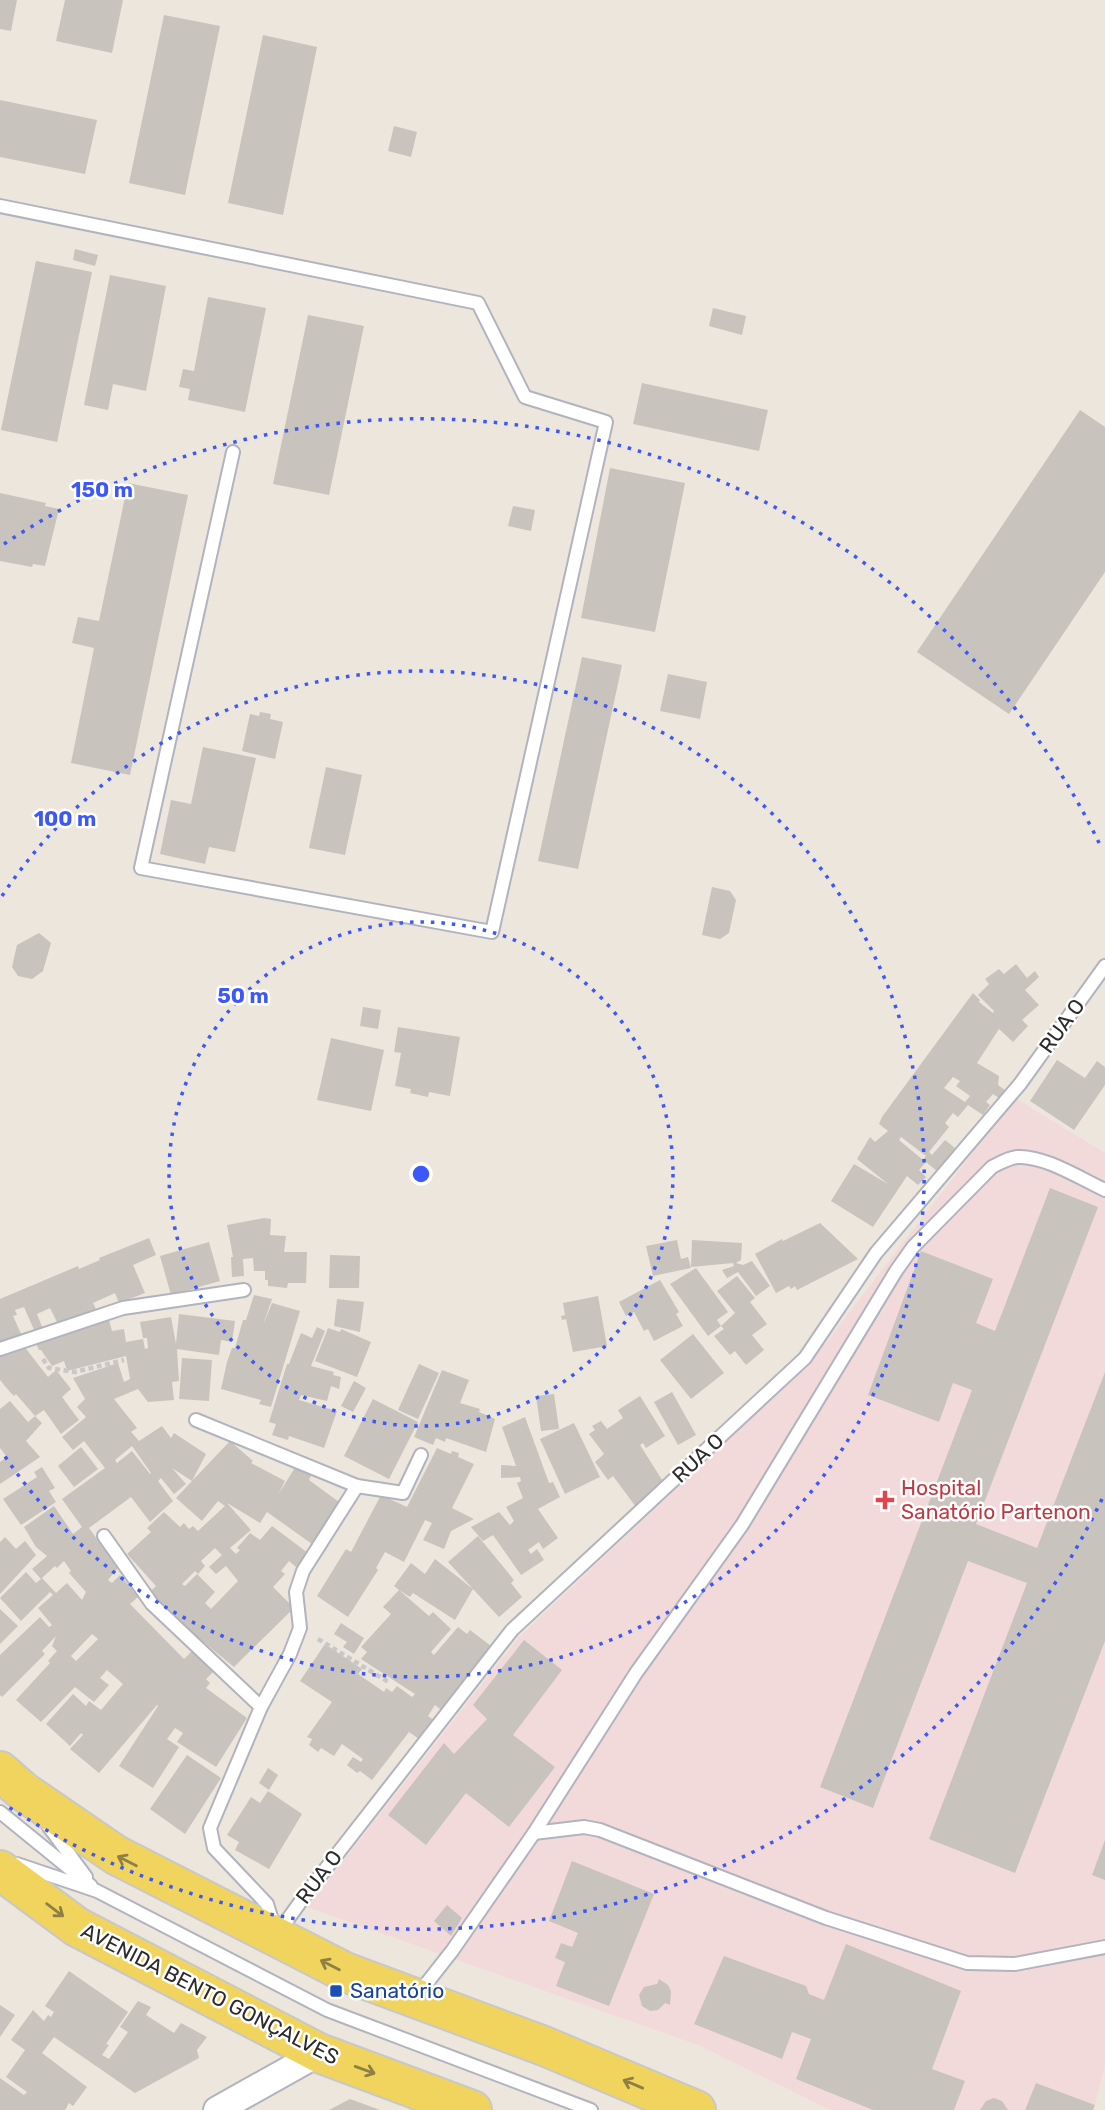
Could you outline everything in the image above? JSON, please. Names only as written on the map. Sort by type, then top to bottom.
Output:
[{"type":"main road","points":[[8,1792],[116,1855],[345,1972],[544,2046],[696,2110]]},
{"type":"main road","name":"AVENIDA BENTO GONÇALVES","points":[[0,1870],[77,1927],[319,2053],[472,2110]]},
{"type":"street","points":[[217,2110],[319,2053]]},
{"type":"lane","points":[[0,206],[478,303],[525,397],[606,422],[492,932],[141,868],[233,452]]},
{"type":"lane","name":"RUA O","points":[[276,1937],[306,1894],[512,1630],[806,1358],[876,1253],[1020,1084],[1105,966]]},
{"type":"lane","points":[[415,1998],[452,1951],[534,1832],[636,1673],[741,1525],[878,1298],[913,1247],[992,1167],[1004,1160],[1033,1158],[1105,1190]]},
{"type":"lane","points":[[0,1349],[123,1308],[244,1290]]},
{"type":"lane","points":[[197,1420],[357,1486],[402,1493],[421,1455]]},
{"type":"lane","points":[[276,1937],[267,1903],[214,1848],[210,1828],[261,1707],[290,1654],[300,1628],[296,1592],[303,1571],[357,1486]]},
{"type":"lane","points":[[104,1536],[152,1604],[261,1707]]},
{"type":"lane","points":[[8,1792],[97,1891]]},
{"type":"lane","points":[[8,1792],[97,1891]]},
{"type":"lane","points":[[534,1832],[584,1827],[600,1830],[825,1918],[967,1964],[1015,1964],[1105,1947]]},
{"type":"lane","points":[[0,1859],[97,1891],[327,2010],[590,2110]]},
{"type":"path","points":[[27,1339],[49,1368],[75,1372],[124,1360]]},
{"type":"path","points":[[300,1628],[390,1683]]},
{"type":"shaded area","name":"Hospital Sanatório Partenon","points":[[1015,1098],[1105,1153],[1105,2065],[1095,2105],[1036,2083],[1025,2110],[830,2110],[698,2045],[307,1907],[519,1637],[810,1363]]},
{"type":"building","points":[[0,0],[17,0],[11,31],[0,29]]},
{"type":"building","points":[[65,0],[123,0],[112,53],[56,41]]},
{"type":"building","points":[[164,15],[220,26],[185,195],[129,183]]},
{"type":"building","points":[[263,35],[317,47],[283,215],[228,203]]},
{"type":"building","points":[[0,100],[97,120],[85,174],[0,157]]},
{"type":"building","points":[[394,126],[417,132],[411,157],[388,151]]},
{"type":"building","points":[[75,249],[98,255],[95,266],[73,260]]},
{"type":"building","points":[[36,261],[92,272],[57,442],[1,430]]},
{"type":"building","points":[[110,275],[166,286],[146,391],[113,384],[108,410],[84,405]]},
{"type":"building","points":[[208,297],[266,308],[245,412],[188,400],[190,389],[179,387],[183,369],[194,371]]},
{"type":"building","points":[[713,308],[746,316],[742,335],[709,326]]},
{"type":"building","points":[[308,315],[364,326],[329,495],[273,484]]},
{"type":"building","points":[[642,383],[768,410],[759,451],[633,424]]},
{"type":"building","points":[[1080,410],[1105,427],[1105,572],[1009,714],[917,652]]},
{"type":"building","points":[[610,468],[685,483],[655,632],[581,618]]},
{"type":"building","points":[[128,483],[188,495],[130,775],[71,763],[94,648],[72,643],[78,617],[99,621]]},
{"type":"building","points":[[0,493],[46,503],[45,506],[59,509],[45,566],[33,564],[32,567],[0,561]]},
{"type":"building","points":[[513,506],[535,510],[531,531],[508,526]]},
{"type":"building","points":[[582,657],[622,665],[578,869],[538,861]]},
{"type":"building","points":[[668,674],[707,682],[700,719],[660,711]]},
{"type":"building","points":[[260,712],[271,714],[270,719],[283,722],[275,759],[242,751],[250,714],[259,716]]},
{"type":"building","points":[[203,747],[256,758],[235,852],[209,847],[205,864],[160,854],[171,800],[191,804]]},
{"type":"building","points":[[326,767],[362,775],[345,855],[309,848]]},
{"type":"building","points":[[712,887],[730,891],[736,900],[729,933],[720,939],[702,935]]},
{"type":"building","points":[[39,933],[51,943],[43,971],[32,979],[18,976],[12,967],[17,945]]},
{"type":"building","points":[[1016,964],[1027,978],[1035,971],[1039,977],[1025,990],[1039,1005],[1022,1020],[1028,1026],[1013,1042],[999,1029],[977,1063],[999,1076],[998,1085],[1005,1090],[999,1098],[993,1094],[986,1102],[990,1105],[983,1115],[968,1105],[958,1117],[953,1113],[945,1123],[949,1127],[929,1152],[932,1155],[945,1140],[955,1148],[937,1171],[926,1162],[919,1170],[926,1177],[918,1185],[907,1176],[873,1227],[831,1201],[854,1164],[888,1184],[857,1159],[870,1137],[875,1142],[888,1131],[879,1124],[882,1117],[973,993],[979,1002],[993,1013],[978,995],[989,984],[985,979],[999,969],[1004,974]],"holes":[[[953,1077],[960,1081],[956,1086],[970,1096],[965,1102],[944,1088]],[[901,1137],[926,1156],[923,1160],[899,1140]]]},
{"type":"building","points":[[363,1007],[381,1010],[378,1029],[360,1026]]},
{"type":"building","points":[[398,1027],[460,1037],[450,1096],[429,1092],[428,1097],[410,1093],[411,1089],[395,1086],[401,1053],[394,1052]]},
{"type":"building","points":[[331,1038],[384,1050],[371,1111],[317,1100]]},
{"type":"building","points":[[1057,1060],[1085,1078],[1097,1061],[1105,1067],[1105,1085],[1074,1130],[1030,1101]]},
{"type":"building","points":[[1050,1188],[1098,1207],[976,1524],[1037,1548],[1105,1372],[1105,1641],[1015,1873],[929,1839],[1027,1583],[968,1561],[873,1808],[820,1787],[972,1390],[953,1383],[939,1422],[868,1395],[921,1251],[993,1279],[976,1323],[995,1331]]},
{"type":"building","points":[[271,1219],[270,1235],[286,1236],[284,1252],[307,1252],[306,1283],[288,1283],[287,1288],[268,1286],[265,1271],[254,1271],[253,1258],[243,1259],[244,1276],[232,1277],[233,1257],[227,1225]]},
{"type":"building","points":[[820,1223],[858,1259],[797,1290],[795,1286],[791,1289],[789,1286],[776,1293],[755,1254]]},
{"type":"building","points":[[149,1238],[156,1255],[133,1265],[145,1293],[119,1303],[115,1293],[93,1303],[97,1311],[58,1324],[50,1308],[37,1314],[43,1329],[35,1332],[24,1307],[15,1310],[17,1315],[13,1316],[22,1336],[0,1344],[0,1299],[78,1266],[79,1269]]},
{"type":"building","points":[[677,1240],[681,1259],[688,1257],[691,1268],[653,1276],[646,1246]]},
{"type":"building","points":[[692,1240],[742,1243],[741,1260],[736,1263],[743,1265],[752,1261],[770,1286],[756,1296],[738,1272],[727,1278],[722,1270],[734,1266],[733,1263],[691,1267]]},
{"type":"building","points":[[209,1242],[220,1281],[171,1295],[160,1256]]},
{"type":"building","points":[[330,1255],[360,1256],[359,1288],[329,1288]]},
{"type":"building","points":[[696,1268],[728,1312],[717,1320],[721,1326],[708,1336],[670,1284]]},
{"type":"building","points":[[737,1276],[755,1298],[750,1302],[767,1324],[752,1335],[764,1350],[746,1365],[735,1351],[730,1355],[714,1336],[724,1329],[721,1326],[735,1313],[717,1291]]},
{"type":"building","points":[[660,1280],[679,1312],[676,1314],[683,1326],[654,1341],[648,1329],[644,1331],[634,1312],[626,1316],[619,1302]]},
{"type":"building","points":[[254,1295],[272,1299],[263,1325],[272,1303],[300,1311],[271,1407],[259,1404],[261,1400],[221,1389],[227,1362],[232,1348],[235,1348]]},
{"type":"building","points":[[598,1296],[607,1346],[573,1352],[566,1319],[562,1320],[561,1316],[565,1315],[563,1303]]},
{"type":"building","points":[[337,1299],[364,1302],[360,1332],[334,1326]]},
{"type":"building","points":[[179,1314],[235,1321],[232,1342],[221,1340],[219,1355],[177,1349],[179,1381],[172,1382],[174,1400],[148,1402],[138,1389],[114,1399],[137,1428],[131,1432],[139,1441],[162,1426],[171,1438],[174,1433],[206,1454],[192,1481],[172,1468],[186,1484],[174,1494],[161,1478],[158,1481],[173,1501],[150,1522],[131,1497],[89,1528],[118,1568],[108,1580],[112,1583],[120,1575],[138,1597],[130,1604],[184,1659],[194,1649],[216,1669],[206,1679],[210,1683],[206,1688],[247,1718],[216,1767],[177,1742],[183,1733],[175,1728],[167,1739],[179,1747],[153,1788],[119,1766],[157,1705],[99,1773],[70,1749],[83,1735],[81,1733],[70,1746],[46,1724],[73,1694],[86,1706],[89,1701],[101,1710],[123,1684],[107,1670],[100,1678],[109,1685],[94,1702],[75,1687],[41,1722],[16,1700],[50,1663],[48,1661],[57,1651],[52,1646],[56,1636],[42,1651],[45,1654],[2,1697],[0,1695],[0,1655],[40,1617],[49,1627],[52,1625],[38,1608],[53,1595],[50,1592],[21,1621],[0,1598],[26,1572],[36,1583],[41,1579],[32,1569],[47,1556],[36,1547],[24,1527],[54,1506],[73,1534],[82,1527],[62,1499],[105,1468],[84,1441],[73,1450],[62,1437],[86,1417],[77,1407],[85,1399],[73,1378],[118,1363],[124,1382],[130,1379],[126,1356],[67,1371],[64,1361],[52,1366],[35,1341],[109,1320],[112,1331],[124,1329],[126,1342],[143,1339],[145,1349],[148,1348],[147,1338],[143,1338],[140,1322],[171,1317],[176,1344]],"holes":[[[132,1446],[151,1473],[132,1451],[117,1463],[115,1460]],[[64,1561],[71,1571],[69,1573],[86,1592],[82,1600],[67,1583],[56,1593],[42,1578],[55,1566],[57,1568]],[[92,1634],[98,1639],[76,1661],[71,1656]]]},
{"type":"building","points":[[317,1327],[325,1331],[311,1366],[334,1372],[333,1375],[341,1377],[339,1389],[331,1386],[327,1401],[301,1395],[299,1400],[337,1411],[324,1448],[289,1436],[288,1440],[272,1435],[276,1424],[269,1422],[287,1364],[301,1333],[312,1338]]},
{"type":"building","points":[[328,1328],[340,1332],[341,1329],[371,1342],[357,1377],[315,1361]]},
{"type":"building","points":[[693,1334],[724,1373],[691,1399],[660,1360]]},
{"type":"building","points":[[23,1345],[48,1377],[56,1370],[71,1389],[62,1397],[79,1420],[61,1434],[44,1410],[35,1416],[0,1380],[0,1356]]},
{"type":"building","points":[[182,1358],[212,1360],[209,1401],[179,1399]]},
{"type":"building","points":[[419,1364],[439,1373],[418,1419],[398,1410]]},
{"type":"building","points":[[442,1370],[469,1380],[460,1403],[480,1409],[479,1412],[495,1419],[486,1452],[446,1438],[445,1442],[436,1438],[433,1445],[414,1437]]},
{"type":"building","points":[[354,1381],[366,1388],[353,1412],[341,1406]]},
{"type":"building","points":[[672,1392],[696,1435],[678,1445],[654,1402]]},
{"type":"building","points":[[554,1394],[559,1429],[541,1431],[536,1396]]},
{"type":"building","points":[[640,1396],[665,1436],[646,1448],[643,1443],[640,1445],[664,1483],[636,1507],[613,1476],[608,1480],[595,1462],[604,1454],[589,1434],[595,1430],[592,1426],[601,1421],[607,1429],[623,1418],[618,1410]]},
{"type":"building","points":[[373,1399],[418,1422],[389,1479],[344,1456]]},
{"type":"building","points":[[10,1401],[28,1422],[35,1416],[42,1423],[26,1441],[40,1457],[0,1484],[0,1462],[7,1457],[0,1448],[0,1409]]},
{"type":"building","points":[[525,1417],[549,1483],[553,1482],[560,1497],[538,1509],[558,1538],[543,1549],[539,1542],[528,1550],[531,1554],[537,1549],[544,1560],[521,1575],[493,1535],[483,1541],[471,1527],[499,1512],[510,1525],[514,1521],[506,1507],[523,1498],[517,1483],[521,1481],[520,1477],[501,1478],[501,1465],[516,1466],[502,1427]]},
{"type":"building","points":[[574,1423],[600,1477],[565,1494],[540,1439]]},
{"type":"building","points":[[230,1441],[253,1461],[251,1463],[285,1481],[278,1495],[296,1466],[312,1474],[309,1480],[339,1502],[312,1544],[267,1512],[260,1523],[227,1503],[251,1530],[230,1548],[236,1554],[240,1550],[237,1548],[250,1533],[260,1540],[272,1526],[308,1553],[296,1567],[289,1561],[281,1571],[285,1574],[273,1587],[294,1608],[234,1667],[189,1630],[164,1604],[160,1605],[149,1593],[156,1586],[127,1554],[151,1532],[147,1528],[164,1512],[180,1527],[184,1523],[189,1529],[193,1526],[198,1531],[225,1506],[218,1501],[202,1521],[176,1498]],"holes":[[[215,1548],[222,1555],[209,1567],[216,1574],[226,1566],[238,1581],[211,1609],[205,1603],[215,1592],[197,1574],[185,1586],[182,1584],[195,1571],[198,1574],[205,1566],[201,1561]]]},
{"type":"building","points":[[81,1447],[98,1469],[74,1487],[58,1466]]},
{"type":"building","points":[[437,1448],[451,1454],[452,1451],[459,1453],[458,1457],[474,1464],[452,1508],[474,1519],[451,1531],[444,1549],[423,1540],[432,1523],[425,1520],[404,1562],[385,1552],[376,1568],[378,1570],[348,1617],[317,1596],[346,1549],[351,1552],[381,1495],[407,1507]]},
{"type":"building","points":[[42,1467],[55,1488],[49,1491],[56,1502],[21,1525],[3,1499],[37,1477],[34,1472]]},
{"type":"building","points":[[478,1536],[514,1580],[511,1583],[522,1597],[499,1617],[448,1562]]},
{"type":"building","points":[[5,1537],[16,1549],[25,1541],[36,1555],[0,1594],[0,1542]]},
{"type":"building","points":[[435,1559],[473,1589],[455,1620],[413,1593],[410,1597],[394,1586],[411,1563],[425,1574]]},
{"type":"building","points":[[399,1590],[429,1616],[433,1612],[451,1629],[431,1652],[434,1655],[458,1627],[467,1634],[470,1630],[495,1649],[445,1713],[435,1705],[428,1716],[437,1722],[422,1741],[409,1732],[372,1780],[347,1765],[353,1757],[361,1762],[363,1759],[342,1744],[334,1756],[321,1748],[318,1752],[309,1745],[312,1739],[307,1737],[332,1702],[300,1681],[325,1644],[362,1669],[358,1674],[384,1692],[386,1688],[392,1692],[397,1686],[412,1697],[415,1694],[361,1659],[367,1652],[361,1647],[391,1614],[383,1607]]},
{"type":"building","points":[[0,1609],[18,1626],[0,1644]]},
{"type":"building","points":[[341,1623],[364,1638],[354,1654],[343,1647],[347,1642],[334,1634]]},
{"type":"building","points":[[524,1640],[562,1670],[513,1735],[555,1767],[509,1827],[466,1793],[426,1845],[388,1815],[444,1743],[454,1754],[487,1719],[473,1705]]},
{"type":"building","points":[[187,1755],[221,1778],[185,1834],[150,1809]]},
{"type":"building","points":[[268,1768],[278,1775],[269,1790],[259,1783]]},
{"type":"building","points":[[268,1791],[302,1814],[269,1869],[235,1850],[239,1842],[227,1835],[251,1797],[260,1803]]},
{"type":"building","points":[[1105,1840],[1105,1880],[1092,1875]]},
{"type":"building","points":[[572,1861],[654,1894],[609,2006],[556,1986],[565,1962],[555,1958],[561,1943],[572,1947],[578,1933],[549,1921]]},
{"type":"building","points":[[447,1905],[462,1918],[451,1936],[434,1921]]},
{"type":"building","points":[[846,1944],[961,1991],[932,2069],[965,2081],[954,2110],[873,2110],[796,2079],[811,2039],[792,2032],[782,2059],[694,2024],[724,1956],[806,1986],[809,1994],[824,2000]]},
{"type":"building","points":[[69,1971],[128,2012],[106,2044],[109,2045],[102,2055],[109,2059],[128,2032],[120,2027],[138,2001],[151,2007],[146,2015],[174,2033],[181,2023],[207,2037],[197,2050],[199,2058],[135,2093],[54,2037],[42,2053],[87,2087],[73,2106],[69,2103],[65,2110],[0,2110],[0,2078],[24,2095],[27,2092],[6,2077],[25,2050],[11,2040],[33,2010],[44,2021],[48,2015],[51,2017],[54,2012],[45,2006]]},
{"type":"building","points":[[659,1979],[668,1985],[671,1991],[670,2005],[665,2003],[658,2010],[650,2011],[642,2006],[639,1995],[644,1987],[657,1984]]},
{"type":"building","points":[[0,2005],[15,2015],[0,2037]]},
{"type":"building","points":[[1036,2083],[1095,2105],[1093,2110],[1025,2110]]},
{"type":"building","points":[[994,2098],[1002,2101],[1008,2110],[980,2110],[986,2101]]},
{"type":"building","points":[[350,2099],[380,2110],[329,2110]]},
{"type":"place","name":"Hospital Sanatório Partenon","points":[[885,1500]]},
{"type":"place","name":"Sanatório","points":[[336,1991]]}]
